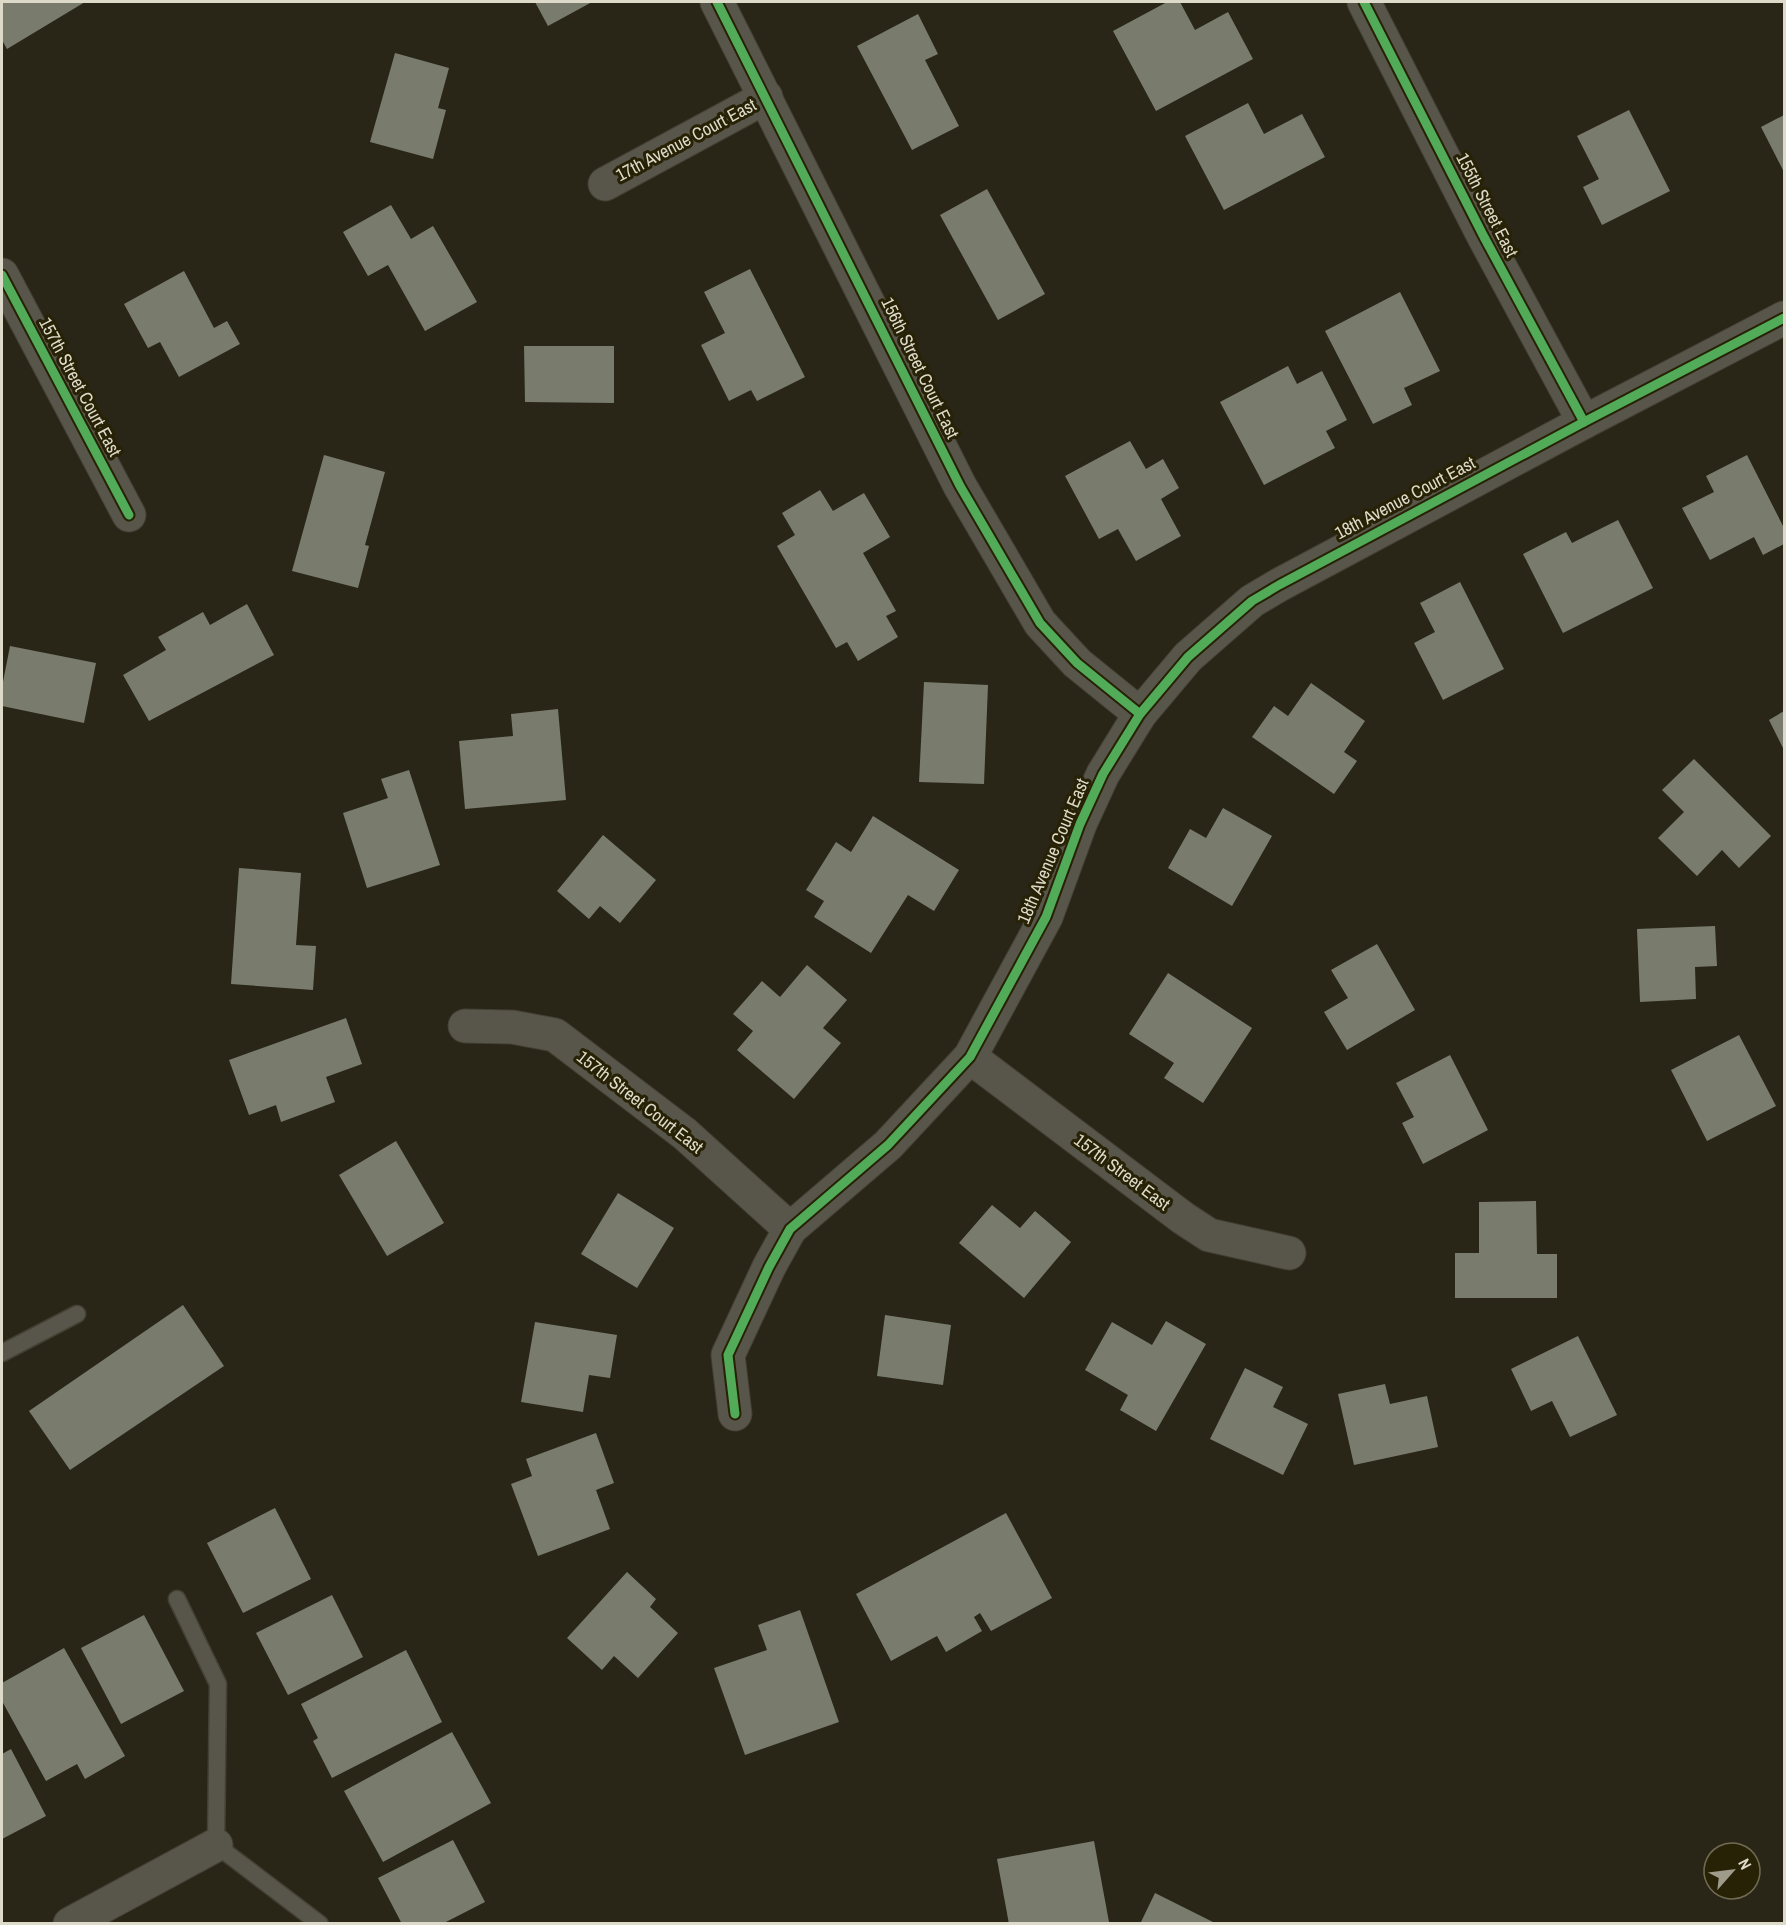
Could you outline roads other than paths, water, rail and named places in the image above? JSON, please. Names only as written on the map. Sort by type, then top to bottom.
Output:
[{"type":"street","name":"156th Street Court East","points":[[717,2],[960,486],[1040,623],[1077,663],[1140,714]]},
{"type":"street","name":"155th Street East","points":[[1364,2],[1484,237],[1584,422]]},
{"type":"street","name":"17th Avenue Court East","points":[[605,184],[766,97]]},
{"type":"street","name":"157th Street Court East","points":[[2,275],[129,515]]},
{"type":"street","name":"18th Avenue Court East","points":[[735,1414],[728,1355],[769,1267],[790,1229],[888,1145],[970,1057],[1046,916],[1080,824],[1103,774],[1140,714],[1188,657],[1252,601],[1584,422],[1785,318]]},
{"type":"street","name":"157th Street Court East","points":[[465,1026],[512,1027],[555,1035],[685,1134],[790,1229]]},
{"type":"street","name":"157th Street East","points":[[970,1057],[1209,1235],[1289,1253]]},
{"type":"street","points":[[70,1923],[216,1845]]},
{"type":"lane","points":[[2,1353],[77,1314]]},
{"type":"lane","points":[[177,1599],[218,1684],[216,1845],[320,1923]]}]
